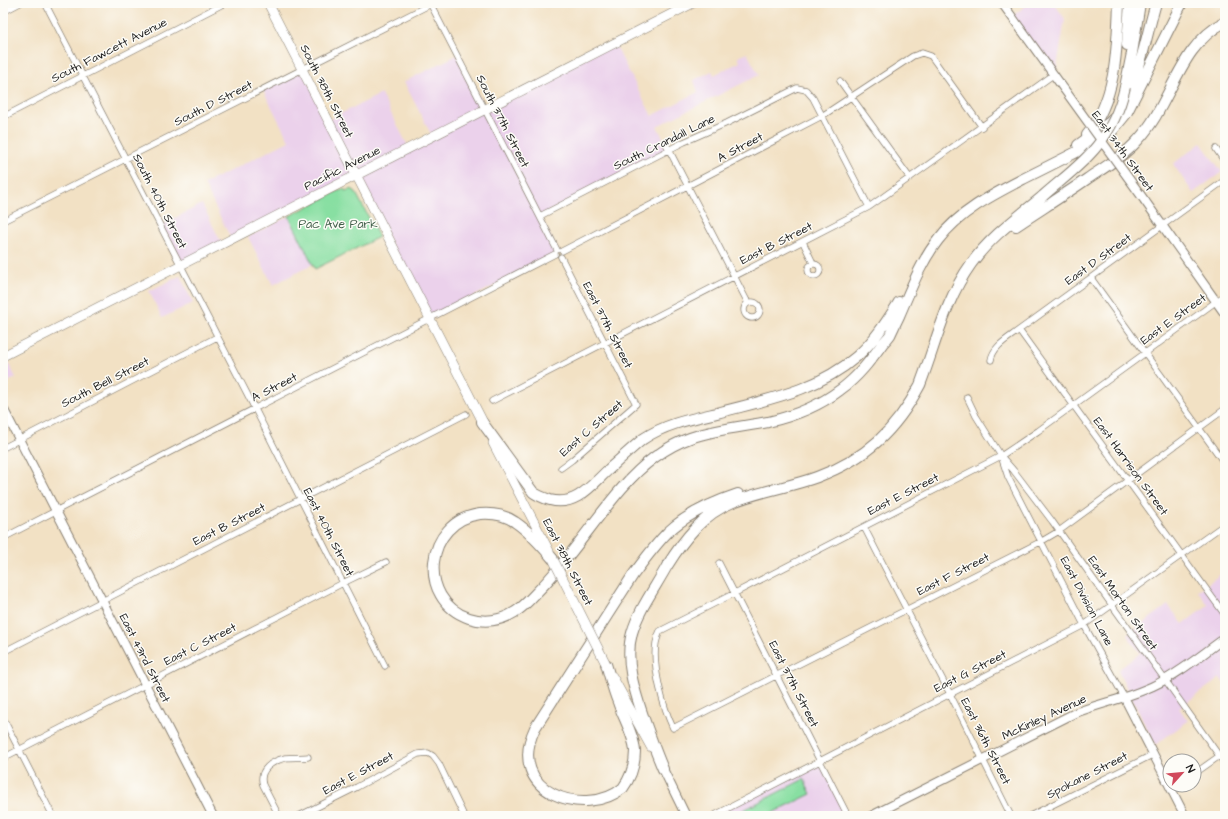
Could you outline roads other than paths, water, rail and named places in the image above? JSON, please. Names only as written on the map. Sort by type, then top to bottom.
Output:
[{"type":"highway","points":[[1071,150],[1091,130],[1106,101],[1114,68],[1119,3]]},
{"type":"highway","points":[[1130,3],[1130,53]]},
{"type":"highway","points":[[663,770],[644,720],[634,688],[631,673],[630,645],[632,634],[642,608],[683,542],[705,519],[733,502],[816,477],[836,469],[863,454],[899,419],[914,397],[920,385],[948,304],[957,286],[972,263],[986,246],[1083,161],[1097,146],[1110,128],[1122,101],[1140,3]]},
{"type":"highway","points":[[1027,177],[1092,136],[1110,122],[1119,110],[1132,84],[1156,3]]},
{"type":"highway","points":[[553,559],[538,542],[516,522],[493,514],[478,515],[461,520],[450,528],[444,536],[434,554],[433,575],[436,586],[443,599],[457,612],[464,616],[486,621],[501,619],[512,614],[522,607],[546,583],[569,556],[619,490],[634,474],[658,454],[679,443],[701,435],[769,422],[808,410],[824,401],[850,382],[866,367],[890,335],[928,254],[938,239],[954,222],[982,202],[1094,143],[1104,137],[1118,124],[1130,107],[1182,3]]},
{"type":"highway","points":[[986,246],[1108,166],[1125,153],[1147,130],[1195,46],[1212,30],[1225,22]]},
{"type":"highway","points":[[482,422],[533,492],[551,500],[571,500],[589,489],[637,444],[652,433],[681,422],[770,399],[801,389],[840,370],[858,356],[887,322],[921,268]]},
{"type":"highway","points":[[606,664],[617,701],[634,747],[633,770],[620,791],[608,801],[585,809],[567,807],[552,800],[544,794],[532,776],[528,760],[530,738],[633,575],[650,552],[669,532],[683,521],[725,498],[816,477]]},
{"type":"main road","name":"South 38th Street","points":[[268,3],[429,319]]},
{"type":"main road","name":"Pacific Avenue","points":[[3,356],[356,174],[693,3]]},
{"type":"main road","name":"East 38th Street","points":[[429,319],[606,664],[663,770]]},
{"type":"street","points":[[3,12],[20,3]]},
{"type":"street","name":"South 40th Street","points":[[45,3],[255,409]]},
{"type":"street","name":"South Fawcett Avenue","points":[[3,117],[225,3]]},
{"type":"street","name":"South D Street","points":[[3,222],[431,3]]},
{"type":"street","name":"South 37th Street","points":[[431,3],[559,253]]},
{"type":"street","name":"East 34th Street","points":[[1002,3],[1225,314]]},
{"type":"street","name":"A Street","points":[[3,538],[559,253],[822,116],[910,58],[922,53],[931,56],[982,127]]},
{"type":"street","name":"East B Street","points":[[492,401],[869,207],[1053,75]]},
{"type":"street","points":[[840,81],[910,178]]},
{"type":"street","name":"South Crandall Lane","points":[[540,216],[684,142],[727,123],[797,88],[806,90],[811,95],[822,116]]},
{"type":"street","points":[[822,116],[869,207]]},
{"type":"street","points":[[665,142],[748,303]]},
{"type":"street","points":[[1216,149],[1225,162]]},
{"type":"street","name":"East D Street","points":[[991,360],[992,354],[996,349],[1020,330],[1225,180]]},
{"type":"street","points":[[803,242],[813,263]]},
{"type":"street","name":"East 37th Street","points":[[559,253],[636,404]]},
{"type":"street","points":[[1091,278],[1225,464]]},
{"type":"street","name":"East E Street","points":[[673,728],[660,689],[656,669],[655,650],[660,631],[1001,456],[1038,431],[1073,404],[1225,295]]},
{"type":"street","name":"East Harrison Street","points":[[1020,330],[1225,615]]},
{"type":"street","name":"South Bell Street","points":[[3,448],[217,337]]},
{"type":"street","name":"East Division Lane","points":[[967,397],[976,416],[1001,456],[1008,477],[1042,540],[1084,625],[1162,767]]},
{"type":"street","name":"East C Street","points":[[561,468],[636,404]]},
{"type":"street","name":"East 43rd Street","points":[[3,408],[213,816]]},
{"type":"street","name":"East 40th Street","points":[[255,409],[385,666]]},
{"type":"street","name":"East F Street","points":[[673,728],[907,610],[1058,531],[1225,409]]},
{"type":"street","name":"East B Street","points":[[3,652],[466,414]]},
{"type":"street","name":"East Morton Street","points":[[1001,456],[1022,480],[1225,764]]},
{"type":"street","name":"East G Street","points":[[713,816],[1084,625],[1225,524]]},
{"type":"street","name":"East 36th Street","points":[[864,527],[984,759],[1011,816]]},
{"type":"street","name":"East C Street","points":[[3,758],[386,562]]},
{"type":"street","name":"East 37th Street","points":[[719,563],[848,816]]},
{"type":"street","name":"McKinley Avenue","points":[[871,816],[1075,713],[1140,692],[1164,680],[1225,638]]},
{"type":"street","points":[[3,718],[53,816]]},
{"type":"street","points":[[1202,768],[1225,752]]},
{"type":"street","name":"East E Street","points":[[299,816],[418,754],[428,753],[433,756],[439,764],[464,816]]},
{"type":"street","name":"Spokane Street","points":[[1030,816],[1154,754]]},
{"type":"street","points":[[279,816],[262,785],[262,773],[269,765],[282,759],[308,757]]},
{"type":"street","name":"East 38th Street","points":[[663,770],[686,816]]},
{"type":"street","name":"East Division Lane","points":[[1177,793],[1183,816]]},
{"type":"park label","name":"Pac Ave Park","points":[[338,224]]}]
